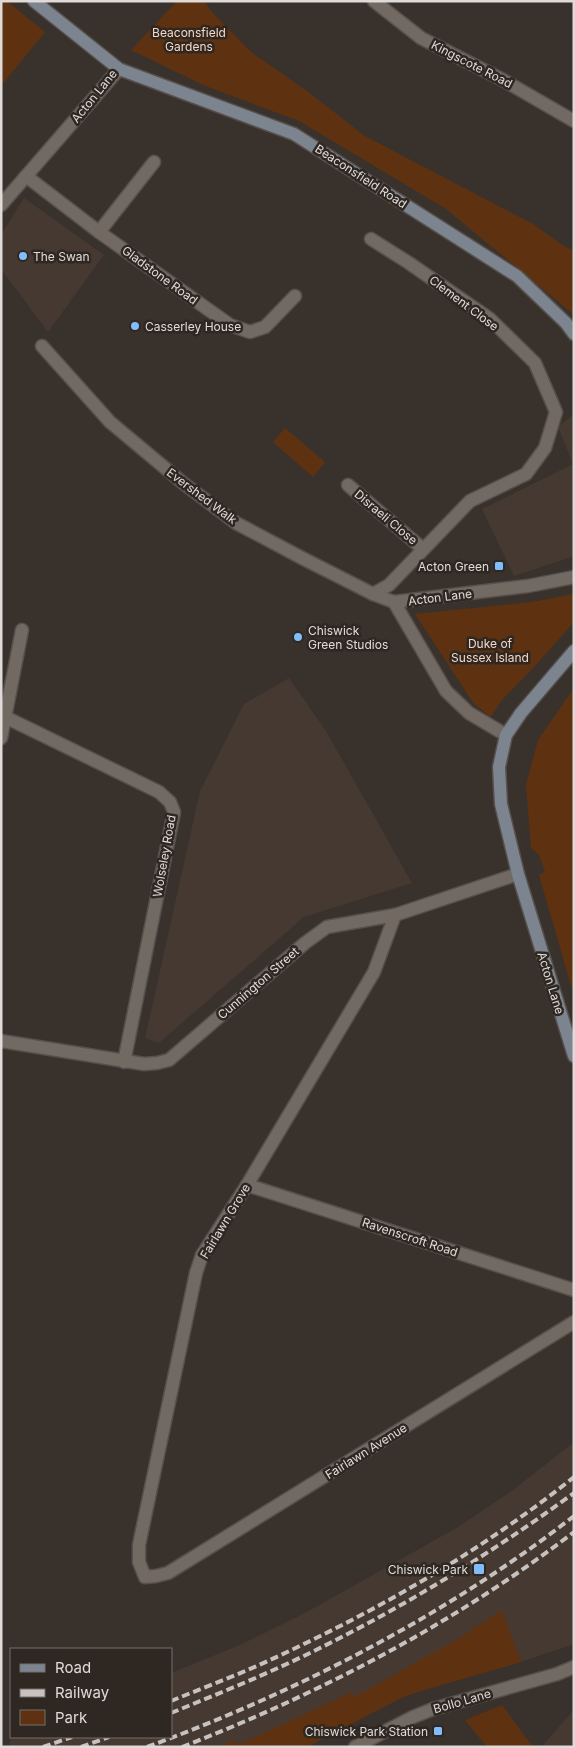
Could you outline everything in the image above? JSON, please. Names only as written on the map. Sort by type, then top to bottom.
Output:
[{"type":"main road","name":"Acton Lane","points":[[34,1],[119,69]]},
{"type":"main road","name":"Beaconsfield Road","points":[[119,69],[294,134],[516,276],[566,323],[574,334]]},
{"type":"main road","name":"Acton Lane","points":[[574,651],[521,712],[506,735],[499,767],[501,804],[518,874],[574,1056]]},
{"type":"street","name":"Kingscote Road","points":[[374,1],[421,38],[503,80],[574,120]]},
{"type":"street","name":"Acton Lane","points":[[1,206],[119,69]]},
{"type":"street","points":[[99,232],[154,162]]},
{"type":"street","name":"Gladstone Road","points":[[26,176],[99,232],[230,325],[250,332],[265,327],[295,296]]},
{"type":"street","name":"Clement Close","points":[[371,239],[409,263],[490,320],[535,363],[556,412],[545,448],[526,474],[470,501],[389,586],[373,594]]},
{"type":"street","name":"Evershed Walk","points":[[42,346],[110,422],[183,483],[236,523],[373,594],[394,602]]},
{"type":"street","name":"Disraeli Close","points":[[348,485],[423,549]]},
{"type":"street","name":"Acton Lane","points":[[506,735],[469,713],[446,691],[394,602],[528,586],[574,577]]},
{"type":"street","points":[[1,738],[22,630]]},
{"type":"street","name":"Wolseley Road","points":[[6,717],[159,792],[170,802],[174,812],[124,1062]]},
{"type":"street","name":"Cunnington Street","points":[[1,1041],[124,1062],[144,1064],[169,1060],[305,943],[327,927],[395,915],[518,874]]},
{"type":"street","name":"Fairlawn Grove","points":[[156,1576],[145,1577],[139,1562],[139,1545],[196,1273],[202,1255],[247,1185],[374,972],[395,915]]},
{"type":"street","name":"Ravenscroft Road","points":[[247,1185],[574,1290]]},
{"type":"street","name":"Fairlawn Avenue","points":[[156,1576],[168,1573],[574,1322]]},
{"type":"street","name":"Bollo Lane","points":[[355,1747],[413,1717],[433,1709],[557,1674],[574,1667]]},
{"type":"shaded area","points":[[24,198],[104,255],[48,332],[1,269],[1,235]]},
{"type":"shaded area","points":[[574,414],[574,556],[514,576],[482,509],[573,464],[558,427]]},
{"type":"shaded area","points":[[289,678],[326,731],[412,883],[304,917],[159,1043],[145,1038],[200,791],[244,704]]},
{"type":"shaded area","points":[[574,1442],[574,1644],[521,1662],[417,1692],[397,1700],[307,1747],[9,1747],[10,1738],[172,1738],[172,1673],[242,1644],[305,1613],[458,1527],[513,1490]]},
{"type":"shaded area","points":[[574,1710],[574,1747],[543,1747],[543,1745]]},
{"type":"green space","points":[[1,1],[7,1],[45,32],[1,86]]},
{"type":"green space","name":"Beaconsfield Gardens","points":[[177,1],[204,1],[211,11],[251,52],[307,91],[365,136],[533,224],[574,251],[574,315],[446,209],[299,121],[203,85],[131,50]]},
{"type":"green space","points":[[285,428],[325,462],[313,477],[273,442]]},
{"type":"green space","name":"Duke of Sussex Island","points":[[574,594],[574,622],[501,701],[491,717],[474,704],[415,614],[532,602]]},
{"type":"green space","points":[[574,688],[574,996],[539,875],[545,872],[539,855],[531,848],[526,785],[538,740]]},
{"type":"green space","points":[[502,1610],[521,1662],[417,1692],[397,1700],[307,1747],[216,1747],[235,1740],[238,1745],[352,1692],[354,1697],[451,1643]]},
{"type":"green space","points":[[502,1705],[533,1747],[487,1747],[465,1720]]},
{"type":"railway","points":[[172,1701],[301,1646],[382,1604],[462,1557],[538,1505],[574,1477]]},
{"type":"railway","points":[[172,1713],[245,1683],[318,1649],[417,1596],[481,1557],[574,1493]]},
{"type":"railway","points":[[172,1737],[260,1701],[315,1676],[369,1648],[474,1586],[574,1516]]},
{"type":"railway","points":[[182,1747],[285,1703],[386,1653],[482,1596],[574,1532]]},
{"type":"railway","points":[[43,1747],[69,1738]]},
{"type":"railway","points":[[81,1747],[106,1738]]},
{"type":"railway","points":[[147,1747],[170,1738]]},
{"type":"place","name":"The Swan","points":[[23,256]]},
{"type":"place","name":"Casserley House","points":[[135,326]]},
{"type":"place","name":"Acton Green","points":[[499,566]]},
{"type":"place","name":"Chiswick Green Studios","points":[[298,637]]},
{"type":"place","name":"Chiswick Park","points":[[479,1569]]},
{"type":"place","name":"Chiswick Park Station","points":[[438,1731]]}]
